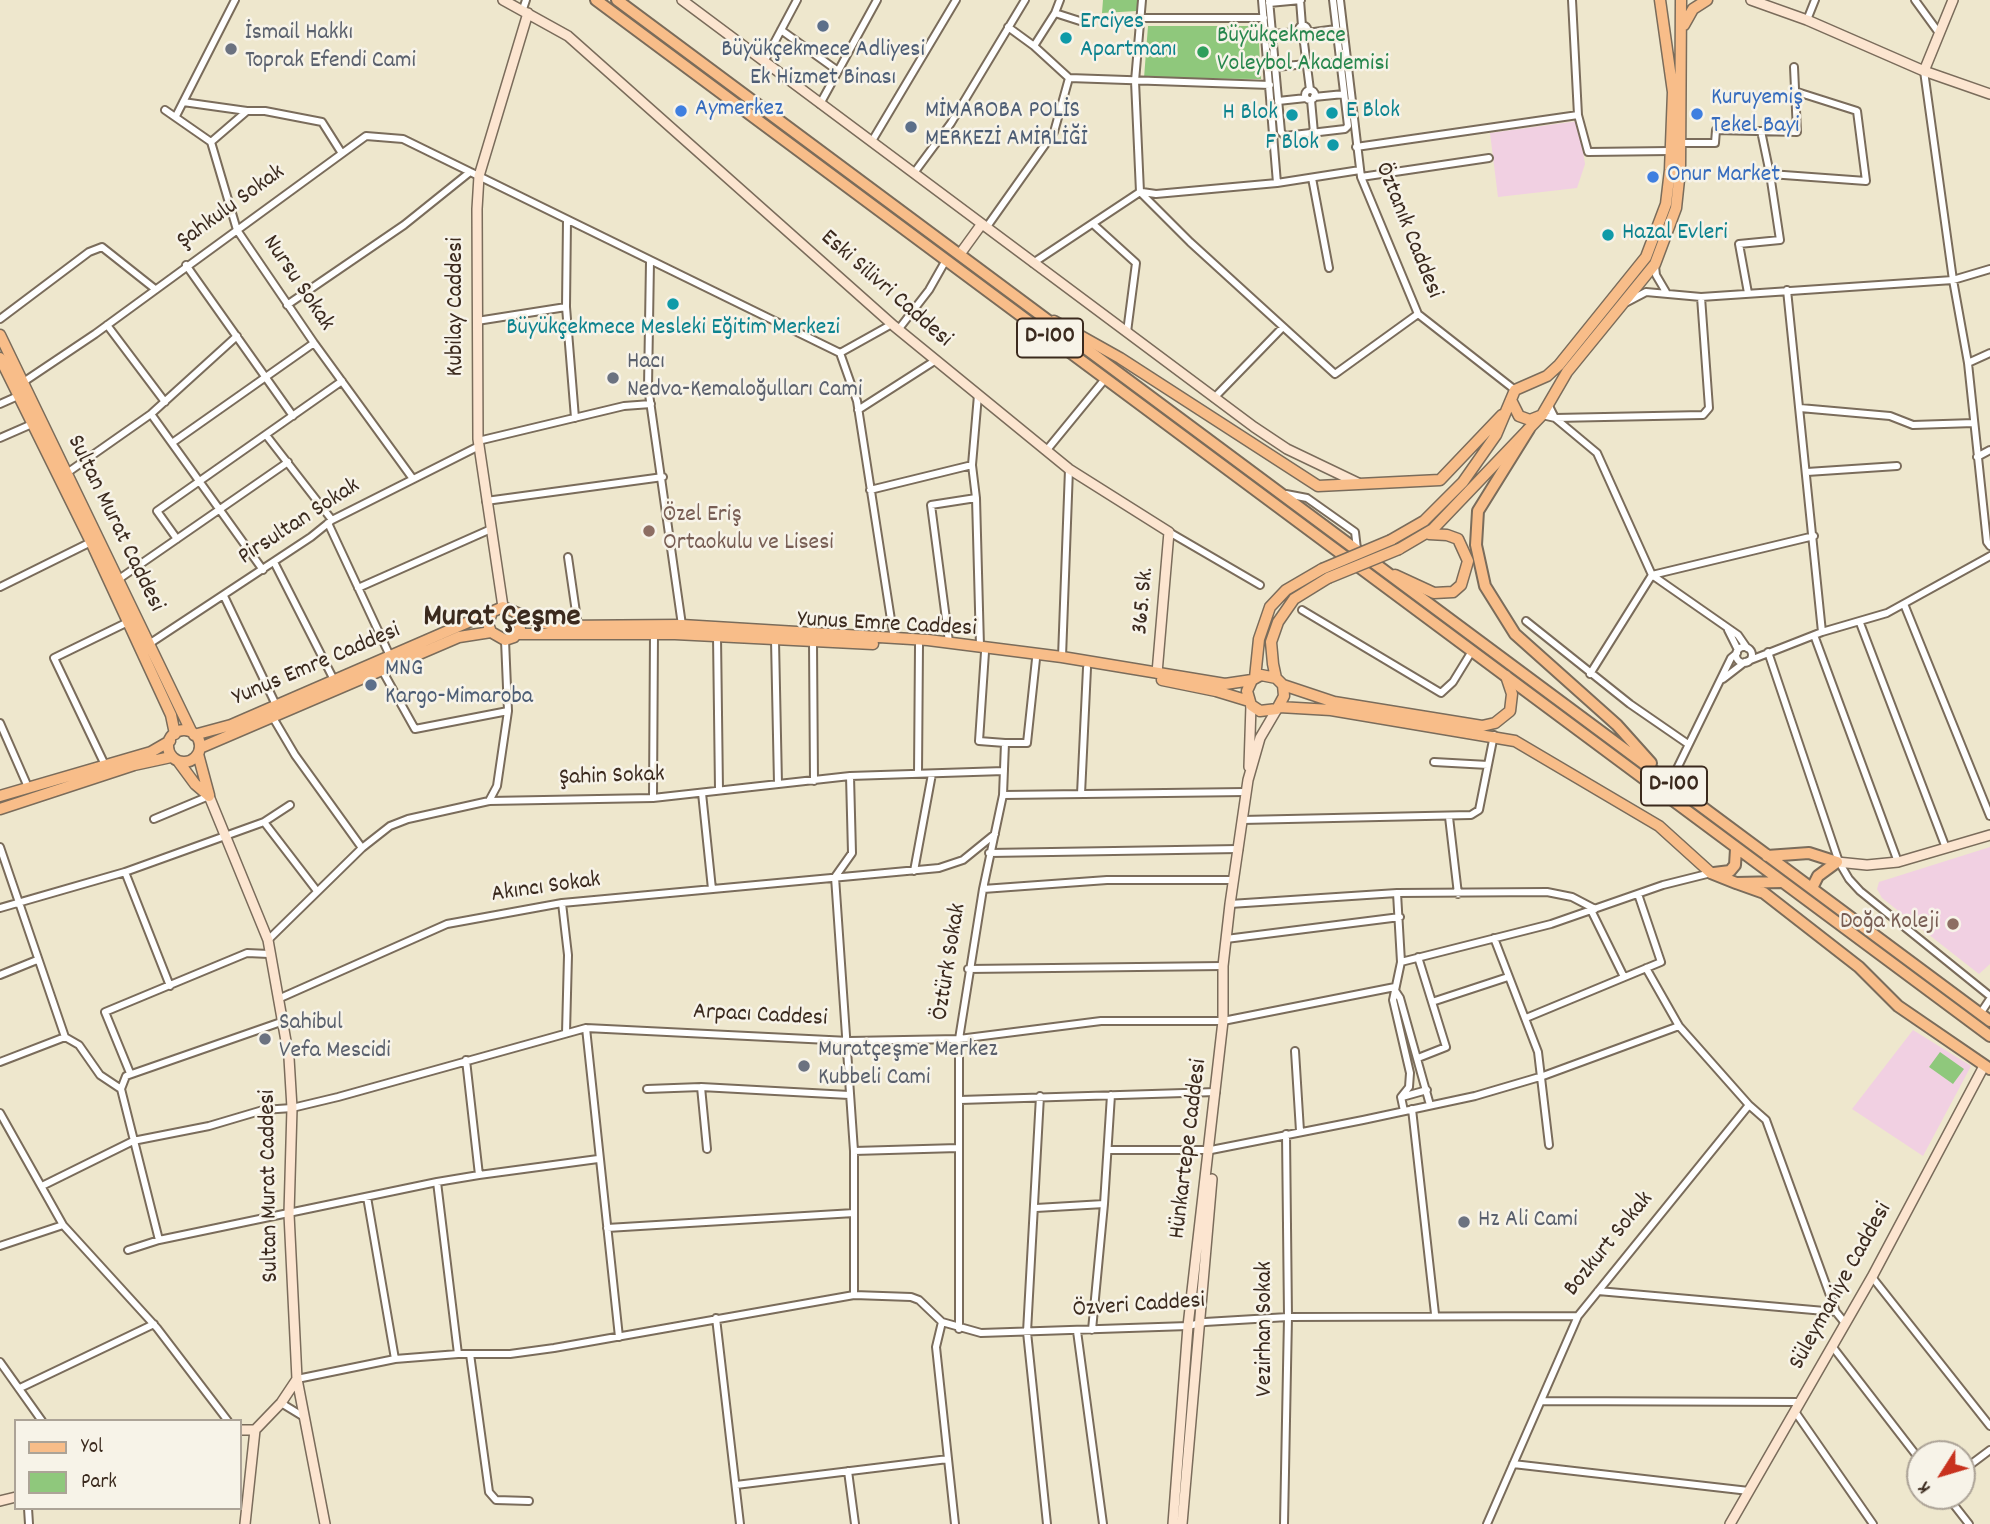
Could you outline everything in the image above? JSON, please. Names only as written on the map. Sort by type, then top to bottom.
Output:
[{"type":"highway","name":"D-100","points":[[596,0],[1990,1036]]},
{"type":"highway","name":"D-100","points":[[617,0],[1990,1021]]},
{"type":"highway","points":[[1529,429],[1478,511],[1476,545],[1485,586],[1515,634],[1617,726],[1670,783]]},
{"type":"highway","points":[[1711,873],[1725,874],[1730,871],[1737,859],[1736,849]]},
{"type":"highway","points":[[1767,856],[1790,852],[1809,853],[1838,862]]},
{"type":"highway","points":[[1812,888],[1818,876],[1838,862]]},
{"type":"highway","points":[[1711,873],[1765,893],[1859,967],[1898,1006],[1987,1068]]},
{"type":"highway","points":[[1736,883],[1781,882]]},
{"type":"main road","name":"Eski Silivri Caddesi","points":[[503,0],[526,7],[568,36],[895,327],[1046,451],[1069,469],[1169,532]]},
{"type":"main road","points":[[682,0],[1214,399],[1287,449],[1359,483]]},
{"type":"main road","points":[[1653,0],[1665,27]]},
{"type":"main road","points":[[1041,314],[1120,358],[1311,484],[1440,480],[1511,400],[1530,383],[1547,376],[1559,365],[1646,257],[1666,204],[1670,151],[1673,92],[1660,0]]},
{"type":"main road","points":[[1248,780],[1250,703],[1247,691],[1254,679],[1259,639],[1270,607],[1286,590],[1399,549],[1425,535],[1450,514],[1542,415],[1567,372],[1655,264],[1676,208],[1682,143],[1681,0]]},
{"type":"main road","points":[[1681,35],[1687,16],[1707,0]]},
{"type":"main road","points":[[1751,0],[1807,20],[1924,71],[1990,94]]},
{"type":"main road","points":[[1924,71],[1953,0]]},
{"type":"main road","name":"Kubilay Caddesi","points":[[503,607],[479,444],[475,174],[526,7]]},
{"type":"main road","points":[[960,254],[984,226]]},
{"type":"main road","name":"Sultan Murat Caddesi","points":[[0,335],[192,733],[209,796],[268,940],[289,1058],[292,1108],[289,1214],[297,1379],[306,1418]]},
{"type":"main road","name":"Sultan Murat Caddesi","points":[[0,358],[91,542],[171,715],[175,759]]},
{"type":"main road","points":[[1530,383],[1540,387],[1548,402]]},
{"type":"main road","points":[[1511,400],[1519,416],[1530,419],[1542,415]]},
{"type":"main road","points":[[1248,780],[1260,738],[1284,696],[1271,642],[1278,622],[1294,599],[1325,574],[1424,521],[1463,482],[1482,458],[1511,400]]},
{"type":"main road","name":"365. Sk.","points":[[1156,676],[1169,532]]},
{"type":"main road","points":[[1380,568],[1434,593],[1453,592],[1465,579],[1468,561],[1465,552],[1458,539],[1435,533],[1425,535]]},
{"type":"main road","points":[[491,632],[488,620],[492,612],[503,607],[539,622],[578,626],[682,625],[949,642],[982,649],[1062,657],[1156,676],[1225,684],[1267,675],[1334,702],[1482,726],[1495,723],[1510,711],[1512,694],[1506,675]]},
{"type":"main road","name":"Yunus Emre Caddesi","points":[[172,737],[231,725],[492,612]]},
{"type":"main road","points":[[0,809],[134,765],[192,759],[199,751],[272,716],[459,637],[491,632],[505,639],[517,634],[521,623],[517,613]]},
{"type":"main road","name":"Yunus Emre Caddesi","points":[[517,634],[717,636],[982,649],[1087,668],[1156,676],[1216,691],[1250,703]]},
{"type":"main road","points":[[1250,703],[1260,712],[1278,708],[1331,710],[1516,741],[1659,825],[1711,873]]},
{"type":"main road","points":[[0,796],[150,752],[172,737]]},
{"type":"main road","points":[[175,759],[195,784],[209,796]]},
{"type":"main road","name":"Hünkartepe Caddesi","points":[[1173,1524],[1188,1326],[1211,1150],[1223,1021],[1223,966],[1248,780]]},
{"type":"main road","points":[[1838,862],[1898,862],[1990,835]]},
{"type":"main road","name":"Süleymaniye Caddesi","points":[[1730,1524],[1796,1413],[1987,1068]]},
{"type":"main road","points":[[1182,1524],[1214,1158],[1211,1150]]},
{"type":"main road","points":[[245,1524],[255,1430],[281,1404],[297,1379]]},
{"type":"main road","points":[[306,1418],[325,1524]]},
{"type":"main road","points":[[242,1430],[255,1430]]},
{"type":"street","points":[[176,116],[235,0]]},
{"type":"street","points":[[764,62],[797,0]]},
{"type":"street","points":[[820,104],[877,0]]},
{"type":"street","points":[[872,141],[956,0]]},
{"type":"street","points":[[914,173],[951,123],[1025,0]]},
{"type":"street","points":[[1034,46],[1060,0]]},
{"type":"street","points":[[1142,0],[1135,81],[1140,192],[1182,235],[1335,374],[1418,314]]},
{"type":"street","points":[[1267,1],[1300,0],[1314,133]]},
{"type":"street","points":[[1267,1],[1281,132],[1285,136],[1348,126],[1332,0]]},
{"type":"street","name":"Öztanık Caddesi","points":[[1340,0],[1361,174],[1418,314],[1511,400]]},
{"type":"street","points":[[1572,0],[1578,115],[1588,152],[1670,151]]},
{"type":"street","points":[[1807,20],[1815,0]]},
{"type":"street","points":[[1916,0],[1939,33]]},
{"type":"street","points":[[1267,1],[1264,18],[1277,183]]},
{"type":"street","points":[[1055,13],[1083,22]]},
{"type":"street","points":[[1141,18],[1264,18]]},
{"type":"street","points":[[1008,27],[1034,46],[1069,78],[1270,85]]},
{"type":"street","points":[[1272,34],[1336,29]]},
{"type":"street","points":[[781,30],[838,71]]},
{"type":"street","points":[[1275,67],[1340,62]]},
{"type":"street","points":[[1682,143],[1715,143],[1716,130],[1797,132],[1794,68]]},
{"type":"street","points":[[1924,71],[1953,280],[1968,363],[1989,543]]},
{"type":"street","points":[[984,226],[1054,132],[1069,78]]},
{"type":"street","points":[[1278,101],[1344,94]]},
{"type":"street","points":[[1770,174],[1866,181],[1857,111],[1794,94]]},
{"type":"street","points":[[183,102],[322,122],[341,152]]},
{"type":"street","points":[[165,110],[211,142],[247,111]]},
{"type":"street","points":[[1356,148],[1578,115]]},
{"type":"street","points":[[1748,293],[1740,244],[1780,240],[1761,131]]},
{"type":"street","name":"Şahkulu Sokak","points":[[22,383],[107,325],[366,136],[403,139],[840,354]]},
{"type":"street","name":"Nursu Sokak","points":[[211,142],[237,230],[287,305],[413,479]]},
{"type":"street","points":[[1033,263],[1140,192],[1156,194],[1277,183],[1489,158]]},
{"type":"street","points":[[287,305],[475,174]]},
{"type":"street","points":[[1312,178],[1329,268]]},
{"type":"street","points":[[567,219],[566,307],[575,418]]},
{"type":"street","points":[[1093,224],[1136,263],[1128,332]]},
{"type":"street","points":[[0,319],[89,252],[102,247],[155,289]]},
{"type":"street","points":[[894,639],[858,410],[840,354],[895,327],[929,290],[946,260]]},
{"type":"street","points":[[650,261],[648,387],[663,477],[682,625]]},
{"type":"street","points":[[1655,264],[1656,275],[1666,292]]},
{"type":"street","points":[[186,265],[293,415]]},
{"type":"street","points":[[1625,303],[1646,292],[1701,297],[1953,280],[1990,269]]},
{"type":"street","points":[[1787,290],[1822,632]]},
{"type":"street","points":[[1542,415],[1555,418],[1703,415],[1709,408],[1701,297]]},
{"type":"street","points":[[477,321],[566,307]]},
{"type":"street","points":[[107,325],[164,402]]},
{"type":"street","points":[[1214,399],[1283,327]]},
{"type":"street","points":[[67,473],[151,415],[237,336]]},
{"type":"street","points":[[172,443],[314,343]]},
{"type":"street","points":[[1968,363],[1990,353]]},
{"type":"street","points":[[858,410],[936,360]]},
{"type":"street","points":[[1046,451],[1105,379]]},
{"type":"street","points":[[177,539],[157,511],[342,381]]},
{"type":"street","points":[[0,404],[18,396]]},
{"type":"street","points":[[978,396],[972,465],[976,498],[982,649],[979,741],[1027,743],[1036,659]]},
{"type":"street","points":[[1548,402],[1555,418],[1597,453],[1651,576],[1744,640],[1752,654],[1747,662]]},
{"type":"street","name":"Pirsultan Sokak","points":[[149,644],[263,570],[330,522],[479,444],[624,406],[651,404]]},
{"type":"street","points":[[1800,408],[1890,416],[1913,425],[1974,423]]},
{"type":"street","points":[[151,415],[263,570]]},
{"type":"street","points":[[0,438],[32,424]]},
{"type":"street","points":[[266,435],[330,522],[390,656]]},
{"type":"street","points":[[1977,457],[1990,450]]},
{"type":"street","points":[[119,579],[288,462]]},
{"type":"street","points":[[870,490],[972,465]]},
{"type":"street","points":[[1807,472],[1897,466]]},
{"type":"street","points":[[1062,657],[1069,469]]},
{"type":"street","points":[[486,501],[663,477]]},
{"type":"street","points":[[949,642],[931,505],[976,498]]},
{"type":"street","points":[[358,587],[491,530]]},
{"type":"street","name":"Eski Silivri Caddesi","points":[[1169,532],[1260,585]]},
{"type":"street","points":[[1590,674],[1651,576],[1814,536]]},
{"type":"street","points":[[0,577],[2,586],[91,542]]},
{"type":"street","points":[[1722,680],[1747,662],[1768,652],[1822,632],[1860,623],[1904,604],[1990,556]]},
{"type":"street","points":[[568,557],[578,626]]},
{"type":"street","points":[[274,562],[334,680]]},
{"type":"street","points":[[224,596],[276,705]]},
{"type":"street","points":[[1904,604],[1990,816]]},
{"type":"street","points":[[1302,610],[1441,693],[1453,682],[1472,651]]},
{"type":"street","points":[[1526,621],[1590,674],[1688,744]]},
{"type":"street","points":[[105,765],[54,658],[128,622]]},
{"type":"street","points":[[1860,623],[1946,848]]},
{"type":"street","points":[[1727,628],[1738,660],[1747,662]]},
{"type":"street","points":[[653,798],[654,634]]},
{"type":"street","points":[[1814,635],[1898,862]]},
{"type":"street","points":[[717,636],[719,790]]},
{"type":"street","points":[[489,801],[497,786],[508,711],[505,639]]},
{"type":"street","points":[[775,640],[778,784]]},
{"type":"street","points":[[813,642],[814,780]]},
{"type":"street","points":[[918,774],[919,645]]},
{"type":"street","points":[[1670,783],[1731,658],[1737,651],[1748,649],[1768,652]]},
{"type":"street","points":[[1768,652],[1838,862],[1860,891],[1990,997],[1980,1014]]},
{"type":"street","points":[[1081,794],[1087,668]]},
{"type":"street","points":[[382,670],[415,729],[508,711]]},
{"type":"street","points":[[272,716],[295,755],[362,848]]},
{"type":"street","points":[[0,723],[28,787]]},
{"type":"street","points":[[1242,820],[1471,815],[1479,810],[1494,736]]},
{"type":"street","name":"Öztürk Sokak","points":[[959,1329],[959,1039],[968,969],[989,853],[1003,795],[1005,743]]},
{"type":"street","points":[[1434,762],[1488,765]]},
{"type":"street","name":"Şahin Sokak","points":[[268,940],[362,848],[390,826],[408,819],[489,801],[653,798],[850,776],[1004,771]]},
{"type":"street","points":[[914,871],[932,774]]},
{"type":"street","points":[[850,776],[852,852],[835,877],[849,1041],[849,1096],[854,1152],[854,1295]]},
{"type":"street","points":[[1003,795],[1246,792]]},
{"type":"street","points":[[702,793],[712,890]]},
{"type":"street","points":[[154,819],[209,796]]},
{"type":"street","points":[[0,908],[125,872],[264,822],[290,805]]},
{"type":"street","points":[[1449,817],[1458,894]]},
{"type":"street","points":[[264,822],[317,891]]},
{"type":"street","name":"Akıncı Sokak","points":[[278,999],[447,923],[562,903],[914,871],[951,865],[995,834]]},
{"type":"street","points":[[0,846],[65,1037],[79,1045],[100,1074],[121,1089],[159,1240]]},
{"type":"street","points":[[989,853],[1240,849]]},
{"type":"street","points":[[125,872],[170,986]]},
{"type":"street","points":[[1401,962],[1494,938],[1711,873]]},
{"type":"street","points":[[983,890],[1107,880],[1233,880]]},
{"type":"street","points":[[1230,904],[1397,893],[1547,892],[1572,897],[1593,909],[1624,978]]},
{"type":"street","points":[[1397,893],[1401,962],[1393,1000],[1410,1073],[1409,1087],[1401,1097]]},
{"type":"street","points":[[1526,1018],[1661,962],[1638,894]]},
{"type":"street","points":[[562,903],[568,955],[566,1033]]},
{"type":"street","points":[[1226,939],[1400,917]]},
{"type":"street","points":[[1494,938],[1526,1018],[1543,1076],[1549,1145]]},
{"type":"street","points":[[130,1073],[104,1012],[247,953],[269,954]]},
{"type":"street","points":[[1418,957],[1446,1047],[1418,1058]]},
{"type":"street","points":[[0,975],[37,960]]},
{"type":"street","points":[[968,969],[1223,966]]},
{"type":"street","points":[[1646,968],[1679,1026],[1749,1105],[1766,1119],[1836,1312],[1845,1323]]},
{"type":"street","points":[[1432,1002],[1508,976]]},
{"type":"street","points":[[1395,990],[1401,998],[1430,1105]]},
{"type":"street","name":"Arpacı Caddesi","points":[[42,1186],[133,1141],[209,1126],[263,1110],[292,1108],[586,1028],[849,1041],[959,1039],[1101,1021],[1223,1021],[1395,990]]},
{"type":"street","points":[[121,1089],[130,1073],[281,1023]]},
{"type":"street","points":[[1110,1150],[1211,1150],[1408,1110],[1543,1076],[1679,1026]]},
{"type":"street","points":[[586,1028],[619,1338]]},
{"type":"street","points":[[0,1062],[65,1037]]},
{"type":"street","points":[[1295,1051],[1300,1131]]},
{"type":"street","points":[[466,1060],[479,1175]]},
{"type":"street","points":[[647,1089],[701,1087],[849,1096]]},
{"type":"street","points":[[701,1087],[707,1149]]},
{"type":"street","points":[[1401,1097],[1427,1090]]},
{"type":"street","points":[[960,1100],[1216,1092]]},
{"type":"street","points":[[1092,1330],[1110,1150],[1111,1095]]},
{"type":"street","points":[[1040,1096],[1036,1209],[1027,1332],[1046,1524]]},
{"type":"street","points":[[1401,1097],[1408,1110],[1435,1314]]},
{"type":"street","name":"Bozkurt Sokak","points":[[1487,1524],[1578,1316],[1749,1105]]},
{"type":"street","points":[[0,1113],[63,1225],[154,1324],[226,1419]]},
{"type":"street","name":"Vezirhan Sokak","points":[[1284,1524],[1288,1317],[1286,1134]]},
{"type":"street","points":[[854,1152],[958,1148]]},
{"type":"street","points":[[128,1250],[159,1240],[437,1182],[598,1159]]},
{"type":"street","points":[[437,1182],[458,1354]]},
{"type":"street","points":[[367,1197],[395,1359]]},
{"type":"street","points":[[1036,1209],[1104,1204]]},
{"type":"street","points":[[607,1228],[854,1213]]},
{"type":"street","points":[[0,1246],[63,1225]]},
{"type":"street","points":[[1872,1277],[1990,1426]]},
{"type":"street","points":[[1598,1291],[1836,1312]]},
{"type":"street","name":"Özveri Caddesi","points":[[297,1379],[395,1359],[458,1354],[510,1354],[619,1338],[716,1318],[854,1295],[911,1297],[919,1300],[942,1322],[959,1329],[981,1333],[1188,1326],[1288,1317],[1435,1314],[1578,1316]]},
{"type":"street","points":[[716,1318],[740,1524]]},
{"type":"street","points":[[942,1322],[936,1347],[955,1524]]},
{"type":"street","points":[[20,1388],[154,1324]]},
{"type":"street","points":[[1077,1331],[1103,1524]]},
{"type":"street","points":[[1832,1346],[1906,1442]]},
{"type":"street","points":[[470,1354],[489,1492],[496,1500],[529,1501]]},
{"type":"street","points":[[0,1362],[41,1419]]},
{"type":"street","points":[[1541,1401],[1800,1402]]},
{"type":"street","points":[[281,1404],[306,1418]]},
{"type":"street","points":[[1796,1413],[1873,1524]]},
{"type":"street","points":[[736,1485],[948,1459]]},
{"type":"street","points":[[1513,1464],[1749,1491]]},
{"type":"street","points":[[848,1471],[855,1524]]},
{"type":"street","points":[[1958,1524],[1967,1522]]},
{"type":"shaded area","points":[[1578,121],[1585,164],[1577,188],[1498,197],[1490,133]]},
{"type":"shaded area","name":"Doğa Koleji","points":[[1990,847],[1990,964],[1979,974],[1882,898],[1877,889],[1879,882]]},
{"type":"shaded area","points":[[1913,1030],[1971,1066],[1923,1156],[1852,1109]]},
{"type":"green space","points":[[1103,0],[1139,0],[1137,11],[1102,13]]},
{"type":"green space","name":"Büyükçekmece Voleybol Akademisi","points":[[1148,26],[1258,26],[1261,79],[1144,78]]},
{"type":"green space","points":[[1940,1052],[1964,1069],[1953,1084],[1929,1067]]},
{"type":"place","name":"Büyükçekmece Adliyesi Ek Hizmet Binası","points":[[823,26]]},
{"type":"place","name":"Erciyes Apartmanı","points":[[1066,38]]},
{"type":"place","name":"İsmail Hakkı Toprak Efendi Cami","points":[[231,49]]},
{"type":"place","name":"Büyükçekmece Voleybol Akademisi","points":[[1203,52]]},
{"type":"place","name":"Aymerkez","points":[[681,111]]},
{"type":"place","name":"E Blok","points":[[1332,113]]},
{"type":"place","name":"Kuruyemiş Tekel Bayi","points":[[1697,114]]},
{"type":"place","name":"H Blok","points":[[1292,115]]},
{"type":"place","name":"MİMAROBA POLİS MERKEZİ AMİRLİĞİ","points":[[911,127]]},
{"type":"place","name":"F Blok","points":[[1333,145]]},
{"type":"place","name":"Onur Market","points":[[1653,177]]},
{"type":"place","name":"Hazal Evleri","points":[[1608,235]]},
{"type":"place","name":"Büyükçekmece Mesleki Eğitim Merkezi","points":[[673,304]]},
{"type":"place","name":"Hacı Nedva-Kemaloğulları Cami","points":[[613,378]]},
{"type":"place","name":"Özel Eriş Ortaokulu ve Lisesi","points":[[649,531]]},
{"type":"place","name":"MNG Kargo-Mimaroba","points":[[371,685]]},
{"type":"place","name":"Doğa Koleji","points":[[1953,924]]},
{"type":"place","name":"Sahibul Vefa Mescidi","points":[[265,1039]]},
{"type":"place","name":"Muratçeşme Merkez Kubbeli Cami","points":[[804,1066]]},
{"type":"place","name":"Hz Ali Cami","points":[[1464,1222]]},
{"type":"district","name":"Murat Çeşme","points":[[502,620]]}]
